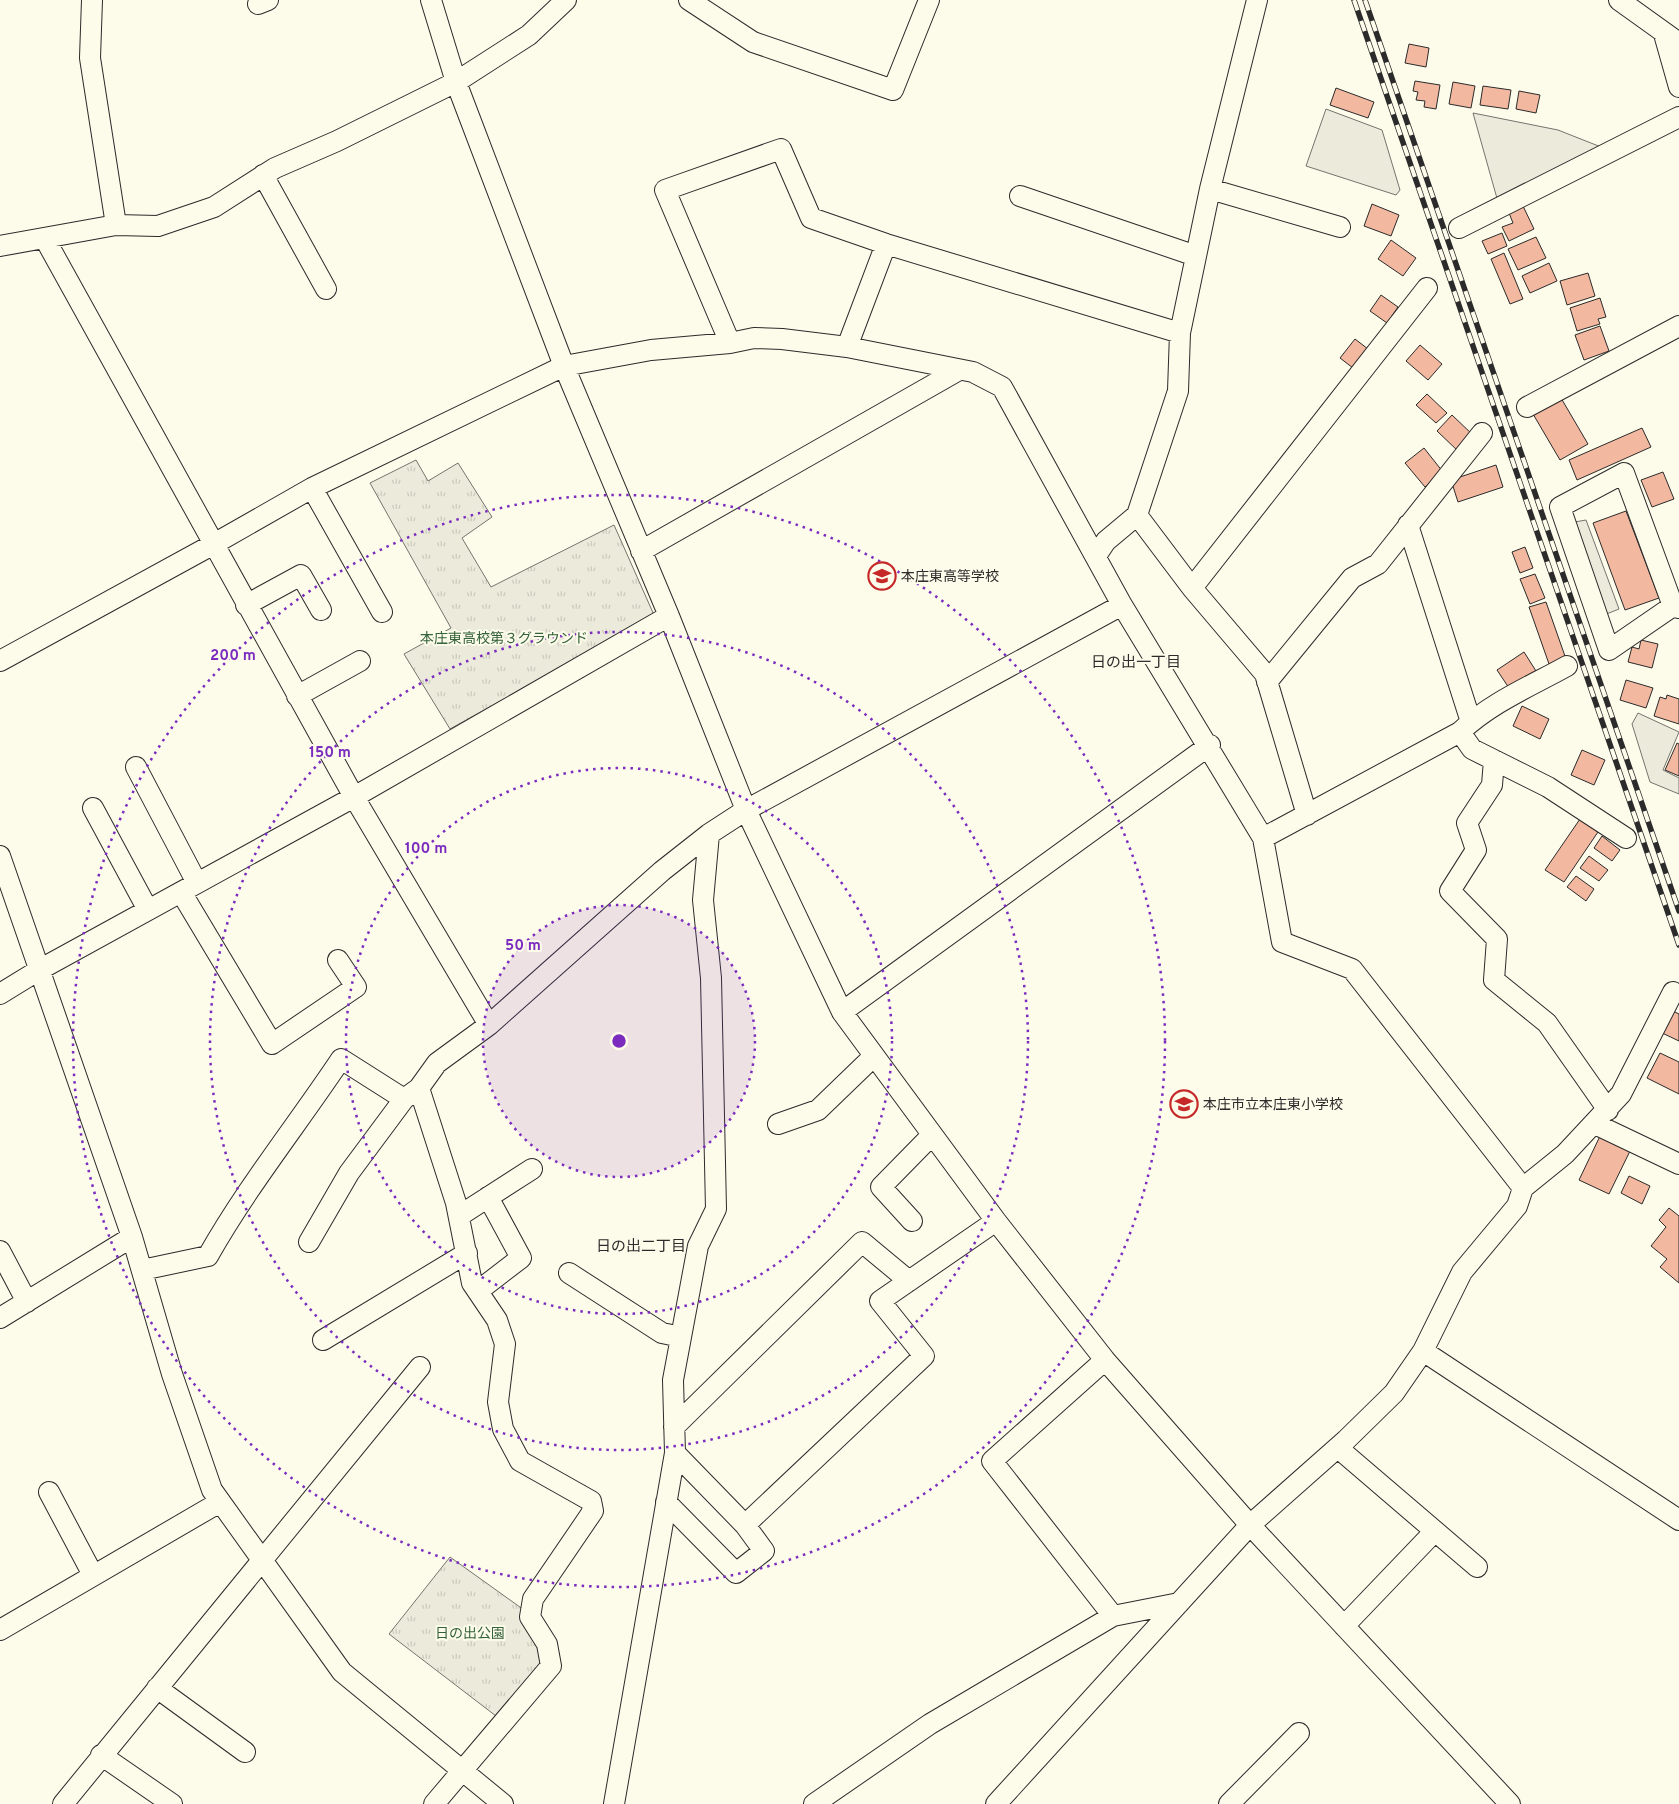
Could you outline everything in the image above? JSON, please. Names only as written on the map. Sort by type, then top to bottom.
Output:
[{"type":"street","points":[[92,0],[90,58],[116,225]]},
{"type":"street","points":[[431,0],[456,82],[564,366],[669,616],[746,810],[842,1012],[996,1221],[1105,1360],[1250,1525],[1510,1804]]},
{"type":"street","points":[[0,246],[116,225],[158,226],[214,207],[263,175],[456,82],[529,35],[566,0]]},
{"type":"street","points":[[689,0],[753,42],[893,90],[930,0]]},
{"type":"street","points":[[1096,556],[1106,541],[1137,516],[1178,391],[1180,333],[1210,189],[1257,0]]},
{"type":"street","points":[[1619,0],[1671,39],[1679,87]]},
{"type":"street","points":[[1459,228],[1679,117]]},
{"type":"street","points":[[730,343],[665,190],[781,149],[811,218],[886,244],[1180,333]]},
{"type":"street","points":[[263,175],[326,289]]},
{"type":"street","points":[[1210,189],[1340,227]]},
{"type":"street","points":[[1020,196],[1196,256]]},
{"type":"street","points":[[45,239],[212,545],[354,797],[489,1025]]},
{"type":"street","points":[[847,347],[886,244]]},
{"type":"street","points":[[1192,588],[1427,288]]},
{"type":"street","points":[[1527,407],[1679,326]]},
{"type":"street","points":[[0,661],[312,488],[564,366],[650,350],[730,343],[754,338],[782,339],[847,347],[973,372],[1002,387],[1122,605],[1210,745],[1263,838],[1282,942],[1352,969],[1523,1188]]},
{"type":"street","points":[[641,550],[959,370]]},
{"type":"street","points":[[1267,682],[1352,578],[1378,564],[1482,433]]},
{"type":"street","points":[[1624,473],[1676,607],[1609,650],[1560,508],[1624,473]]},
{"type":"street","points":[[312,488],[382,612]]},
{"type":"street","points":[[1137,516],[1192,588],[1265,674],[1307,815]]},
{"type":"street","points":[[1408,525],[1472,749],[1548,787],[1626,838]]},
{"type":"street","points":[[246,605],[301,575],[321,610]]},
{"type":"street","points":[[309,1242],[349,1173],[437,1063],[489,1025],[662,870],[709,834],[746,810],[1122,605]]},
{"type":"street","points":[[0,994],[39,970],[354,797],[669,616]]},
{"type":"street","points":[[297,696],[360,661]]},
{"type":"street","points":[[1263,838],[1466,727],[1511,696],[1567,666]]},
{"type":"street","points":[[842,1012],[1210,745]]},
{"type":"street","points":[[1494,760],[1492,785],[1467,822],[1476,850],[1450,891],[1497,939],[1494,980],[1546,1022],[1602,1117],[1679,1164]]},
{"type":"street","points":[[136,767],[189,887],[272,1044],[356,987],[338,960]]},
{"type":"street","points":[[93,808],[148,910]]},
{"type":"street","points":[[614,1804],[675,1454],[673,1380],[698,1246],[716,1209],[711,978],[703,900],[709,834]]},
{"type":"street","points":[[0,856],[132,1237],[175,1383],[212,1490],[342,1672],[503,1804]]},
{"type":"street","points":[[996,1804],[1250,1525],[1338,1448],[1394,1393],[1423,1352],[1462,1272],[1517,1206],[1523,1188],[1565,1154],[1602,1117],[1621,1094],[1674,992]]},
{"type":"street","points":[[778,1124],[818,1110],[874,1056]]},
{"type":"street","points":[[142,1270],[208,1256],[255,1181],[305,1114],[341,1059],[412,1093],[439,1145],[459,1216],[472,1283],[497,1320],[505,1344],[498,1402],[503,1429],[520,1461],[591,1501],[593,1511],[533,1599],[530,1617],[547,1644],[551,1666],[434,1804]]},
{"type":"street","points":[[912,1221],[881,1187],[932,1135]]},
{"type":"street","points":[[459,1216],[532,1169]]},
{"type":"street","points":[[478,1291],[521,1258],[488,1197]]},
{"type":"street","points":[[745,1525],[924,1356],[880,1301],[996,1221]]},
{"type":"street","points":[[0,1318],[132,1237]]},
{"type":"street","points":[[674,1427],[862,1242],[909,1281]]},
{"type":"street","points":[[0,1251],[27,1302]]},
{"type":"street","points":[[323,1340],[467,1253]]},
{"type":"street","points":[[569,1273],[662,1333],[681,1337]]},
{"type":"street","points":[[1423,1352],[1679,1520]]},
{"type":"street","points":[[1105,1360],[992,1461],[1113,1616]]},
{"type":"street","points":[[63,1804],[101,1754],[263,1560],[420,1367]]},
{"type":"street","points":[[1338,1448],[1477,1567]]},
{"type":"street","points":[[666,1502],[736,1573],[764,1551],[745,1525],[675,1454]]},
{"type":"street","points":[[49,1492],[93,1575]]},
{"type":"street","points":[[0,1630],[220,1502]]},
{"type":"street","points":[[1344,1626],[1435,1531]]},
{"type":"street","points":[[814,1804],[930,1724],[1113,1616],[1179,1603]]},
{"type":"street","points":[[157,1688],[245,1752]]},
{"type":"street","points":[[1229,1804],[1299,1733]]},
{"type":"street","points":[[101,1754],[172,1804]]},
{"type":"green space","name":"本庄東高校第３グラウンド","points":[[416,460],[428,481],[458,463],[492,517],[462,538],[491,587],[614,525],[654,615],[450,729],[404,654],[451,628],[370,483]]},
{"type":"green space","name":"日の出公園","points":[[450,1557],[524,1610],[541,1647],[543,1662],[496,1716],[389,1634]]},
{"type":"shaded area","points":[[1326,109],[1382,130],[1400,190],[1396,195],[1306,166]]},
{"type":"shaded area","points":[[1473,113],[1558,130],[1601,147],[1498,202]]},
{"type":"shaded area","points":[[1586,520],[1619,609],[1604,615],[1569,523]]},
{"type":"shaded area","points":[[1638,713],[1679,732],[1663,770],[1679,778],[1679,794],[1650,782],[1632,724]]},
{"type":"building","points":[[1409,44],[1429,48],[1426,67],[1405,63]]},
{"type":"building","points":[[1415,81],[1440,85],[1436,109],[1424,107],[1425,101],[1416,100],[1418,92],[1413,91]]},
{"type":"building","points":[[1453,82],[1475,86],[1471,108],[1449,104]]},
{"type":"building","points":[[1483,86],[1511,90],[1508,109],[1480,105]]},
{"type":"building","points":[[1336,88],[1374,102],[1368,118],[1330,105]]},
{"type":"building","points":[[1519,91],[1540,95],[1536,113],[1516,109]]},
{"type":"building","points":[[1372,204],[1399,215],[1391,236],[1364,226]]},
{"type":"building","points":[[1523,206],[1534,229],[1509,241],[1502,227],[1513,223],[1509,213]]},
{"type":"building","points":[[1502,233],[1507,246],[1488,254],[1482,241]]},
{"type":"building","points":[[1536,237],[1546,258],[1518,270],[1508,249]]},
{"type":"building","points":[[1391,240],[1416,258],[1403,276],[1378,259]]},
{"type":"building","points":[[1504,253],[1523,299],[1510,304],[1491,259]]},
{"type":"building","points":[[1549,263],[1557,281],[1530,293],[1522,276]]},
{"type":"building","points":[[1588,273],[1595,296],[1567,305],[1560,281]]},
{"type":"building","points":[[1381,295],[1398,307],[1387,323],[1370,311]]},
{"type":"building","points":[[1600,298],[1606,317],[1598,319],[1600,324],[1577,331],[1570,308]]},
{"type":"building","points":[[1600,326],[1609,351],[1584,360],[1575,335]]},
{"type":"building","points":[[1355,339],[1368,349],[1353,368],[1340,358]]},
{"type":"building","points":[[1420,345],[1442,364],[1428,380],[1406,361]]},
{"type":"building","points":[[1427,394],[1447,413],[1436,423],[1416,405]]},
{"type":"building","points":[[1561,398],[1588,444],[1560,460],[1533,414]]},
{"type":"building","points":[[1452,415],[1474,436],[1459,452],[1437,431]]},
{"type":"building","points":[[1642,428],[1651,447],[1577,480],[1569,460]]},
{"type":"building","points":[[1424,448],[1443,472],[1425,487],[1405,463]]},
{"type":"building","points":[[1496,465],[1503,487],[1458,502],[1451,480]]},
{"type":"building","points":[[1663,472],[1674,499],[1652,507],[1641,480]]},
{"type":"building","points":[[1626,511],[1659,598],[1625,610],[1593,523]]},
{"type":"building","points":[[1525,547],[1533,568],[1520,573],[1512,552]]},
{"type":"building","points":[[1535,574],[1545,598],[1530,604],[1520,579]]},
{"type":"building","points":[[1546,602],[1566,659],[1549,664],[1529,607]]},
{"type":"building","points":[[1641,640],[1658,644],[1652,668],[1628,662],[1632,647],[1639,649]]},
{"type":"building","points":[[1524,652],[1536,671],[1509,688],[1497,670]]},
{"type":"building","points":[[1626,680],[1653,688],[1646,708],[1620,700]]},
{"type":"building","points":[[1667,695],[1679,699],[1679,724],[1654,716],[1660,697],[1666,699]]},
{"type":"building","points":[[1522,706],[1549,719],[1540,739],[1513,726]]},
{"type":"building","points":[[1677,743],[1679,744],[1679,776],[1665,770]]},
{"type":"building","points":[[1582,750],[1605,760],[1594,785],[1571,775]]},
{"type":"building","points":[[1580,819],[1598,832],[1564,882],[1545,870]]},
{"type":"building","points":[[1602,836],[1620,850],[1612,861],[1594,848]]},
{"type":"building","points":[[1589,856],[1608,870],[1599,881],[1580,868]]},
{"type":"building","points":[[1576,876],[1594,889],[1586,901],[1567,887]]},
{"type":"building","points":[[1671,1010],[1679,1014],[1679,1041],[1660,1032]]},
{"type":"building","points":[[1660,1053],[1679,1062],[1679,1094],[1647,1078]]},
{"type":"building","points":[[1601,1134],[1631,1149],[1609,1194],[1579,1180]]},
{"type":"building","points":[[1629,1176],[1650,1186],[1642,1204],[1621,1193]]},
{"type":"building","points":[[1669,1208],[1679,1216],[1679,1283],[1660,1267],[1667,1259],[1651,1246],[1666,1227],[1659,1220]]},
{"type":"railway","points":[[1354,0],[1679,945]]},
{"type":"railway","points":[[1365,0],[1679,911]]},
{"type":"place","name":"本庄東高等学校","points":[[882,576]]},
{"type":"place","name":"本庄市立本庄東小学校","points":[[1184,1104]]},
{"type":"district","name":"日の出一丁目","points":[[1136,662]]},
{"type":"district","name":"日の出二丁目","points":[[641,1246]]}]
